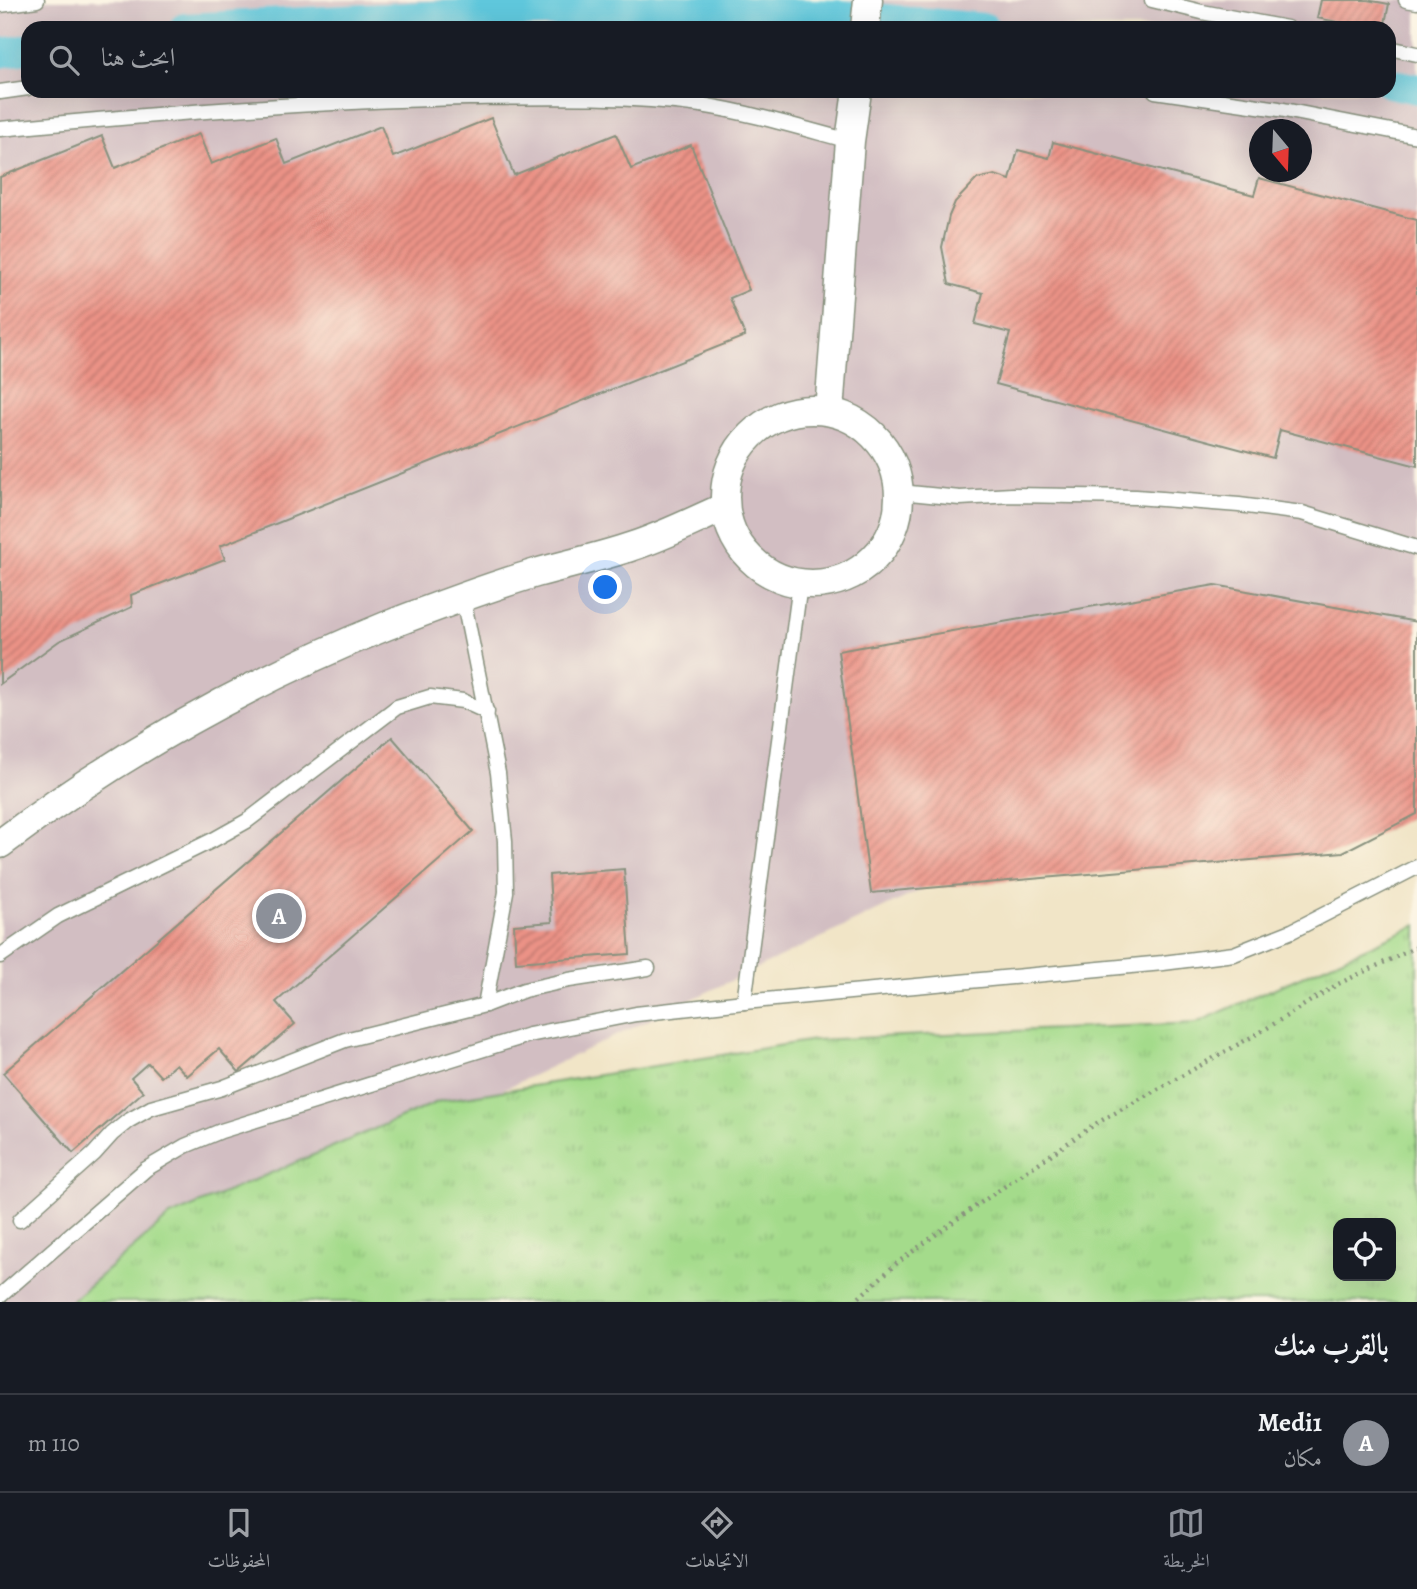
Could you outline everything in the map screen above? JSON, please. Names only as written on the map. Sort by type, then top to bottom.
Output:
[{"type":"street","points":[[866,21],[868,0]]},
{"type":"street","points":[[829,411],[850,141],[856,98]]},
{"type":"street","points":[[802,410],[829,411],[864,427],[890,455],[900,492],[897,523],[882,550],[859,571],[831,582],[800,583],[773,575],[750,558],[733,535],[725,507],[727,480],[736,455],[753,433],[775,418],[802,410]]},
{"type":"street","points":[[0,844],[41,813],[177,725],[279,672],[387,626],[533,574],[634,546],[725,507]]},
{"type":"lane","points":[[0,5],[37,0]]},
{"type":"lane","points":[[1152,0],[1250,21]]},
{"type":"lane","points":[[1406,0],[1417,2]]},
{"type":"lane","points":[[1396,50],[1417,54]]},
{"type":"lane","points":[[0,92],[21,89]]},
{"type":"lane","points":[[0,129],[101,119],[389,100],[491,98]]},
{"type":"lane","points":[[576,98],[645,100],[703,106],[748,114],[850,141]]},
{"type":"lane","points":[[1203,98],[1279,109],[1417,136]]},
{"type":"lane","points":[[900,492],[960,498],[1012,495],[1136,497],[1239,505],[1302,513],[1417,548]]},
{"type":"lane","points":[[744,1002],[800,583]]},
{"type":"lane","points":[[463,598],[498,773],[505,841],[506,892],[485,1004]]},
{"type":"lane","points":[[0,956],[58,916],[247,821],[397,707],[430,697],[463,701],[487,712]]},
{"type":"lane","points":[[0,1296],[146,1169],[178,1149],[209,1136],[529,1035],[636,1014],[1234,954],[1292,931],[1417,867]]},
{"type":"lane","points":[[20,1220],[94,1154],[112,1134],[151,1108],[222,1088],[345,1040],[485,1004],[535,987],[648,968]]},
{"type":"path","points":[[854,1302],[897,1263],[947,1226],[1097,1123],[1264,1030],[1338,984],[1417,947]]},
{"type":"shaded area","points":[[0,0],[1417,0],[1417,756],[942,880],[154,1256],[88,1302],[0,1302]]},
{"type":"green space","points":[[1417,925],[1417,1302],[70,1302],[170,1216],[440,1101],[814,1040],[1196,1023]]},
{"type":"building","points":[[1321,0],[1367,0],[1389,4],[1385,21],[1332,21],[1317,18]]},
{"type":"building","points":[[491,118],[514,175],[616,134],[631,169],[691,145],[749,290],[730,298],[745,336],[220,546],[225,559],[131,595],[132,607],[59,641],[0,684],[0,177],[102,136],[115,168],[199,134],[211,164],[276,138],[286,164],[381,126],[393,157]]},
{"type":"building","points":[[1053,142],[1254,195],[1258,182],[1274,182],[1417,220],[1417,466],[1280,430],[1273,458],[996,384],[1010,333],[975,324],[983,293],[949,284],[942,247],[949,216],[955,202],[977,179],[995,175],[1010,180],[1018,150],[1049,158]]},
{"type":"building","points":[[1215,585],[1417,622],[1417,814],[1343,852],[871,893],[838,651]]},
{"type":"building","points":[[392,737],[473,831],[276,1002],[295,1024],[239,1072],[219,1049],[187,1076],[176,1064],[161,1077],[148,1063],[131,1078],[143,1092],[73,1153],[3,1073]]},
{"type":"building","points":[[624,869],[630,954],[516,962],[514,925],[552,922],[549,875]]},
{"type":"waterway","points":[[325,21],[653,9],[841,15],[907,21]]},
{"type":"waterway","points":[[0,53],[21,50]]},
{"type":"waterway","points":[[1396,84],[1417,89]]},
{"type":"place","name":"Medi1","points":[[279,916]]}]
